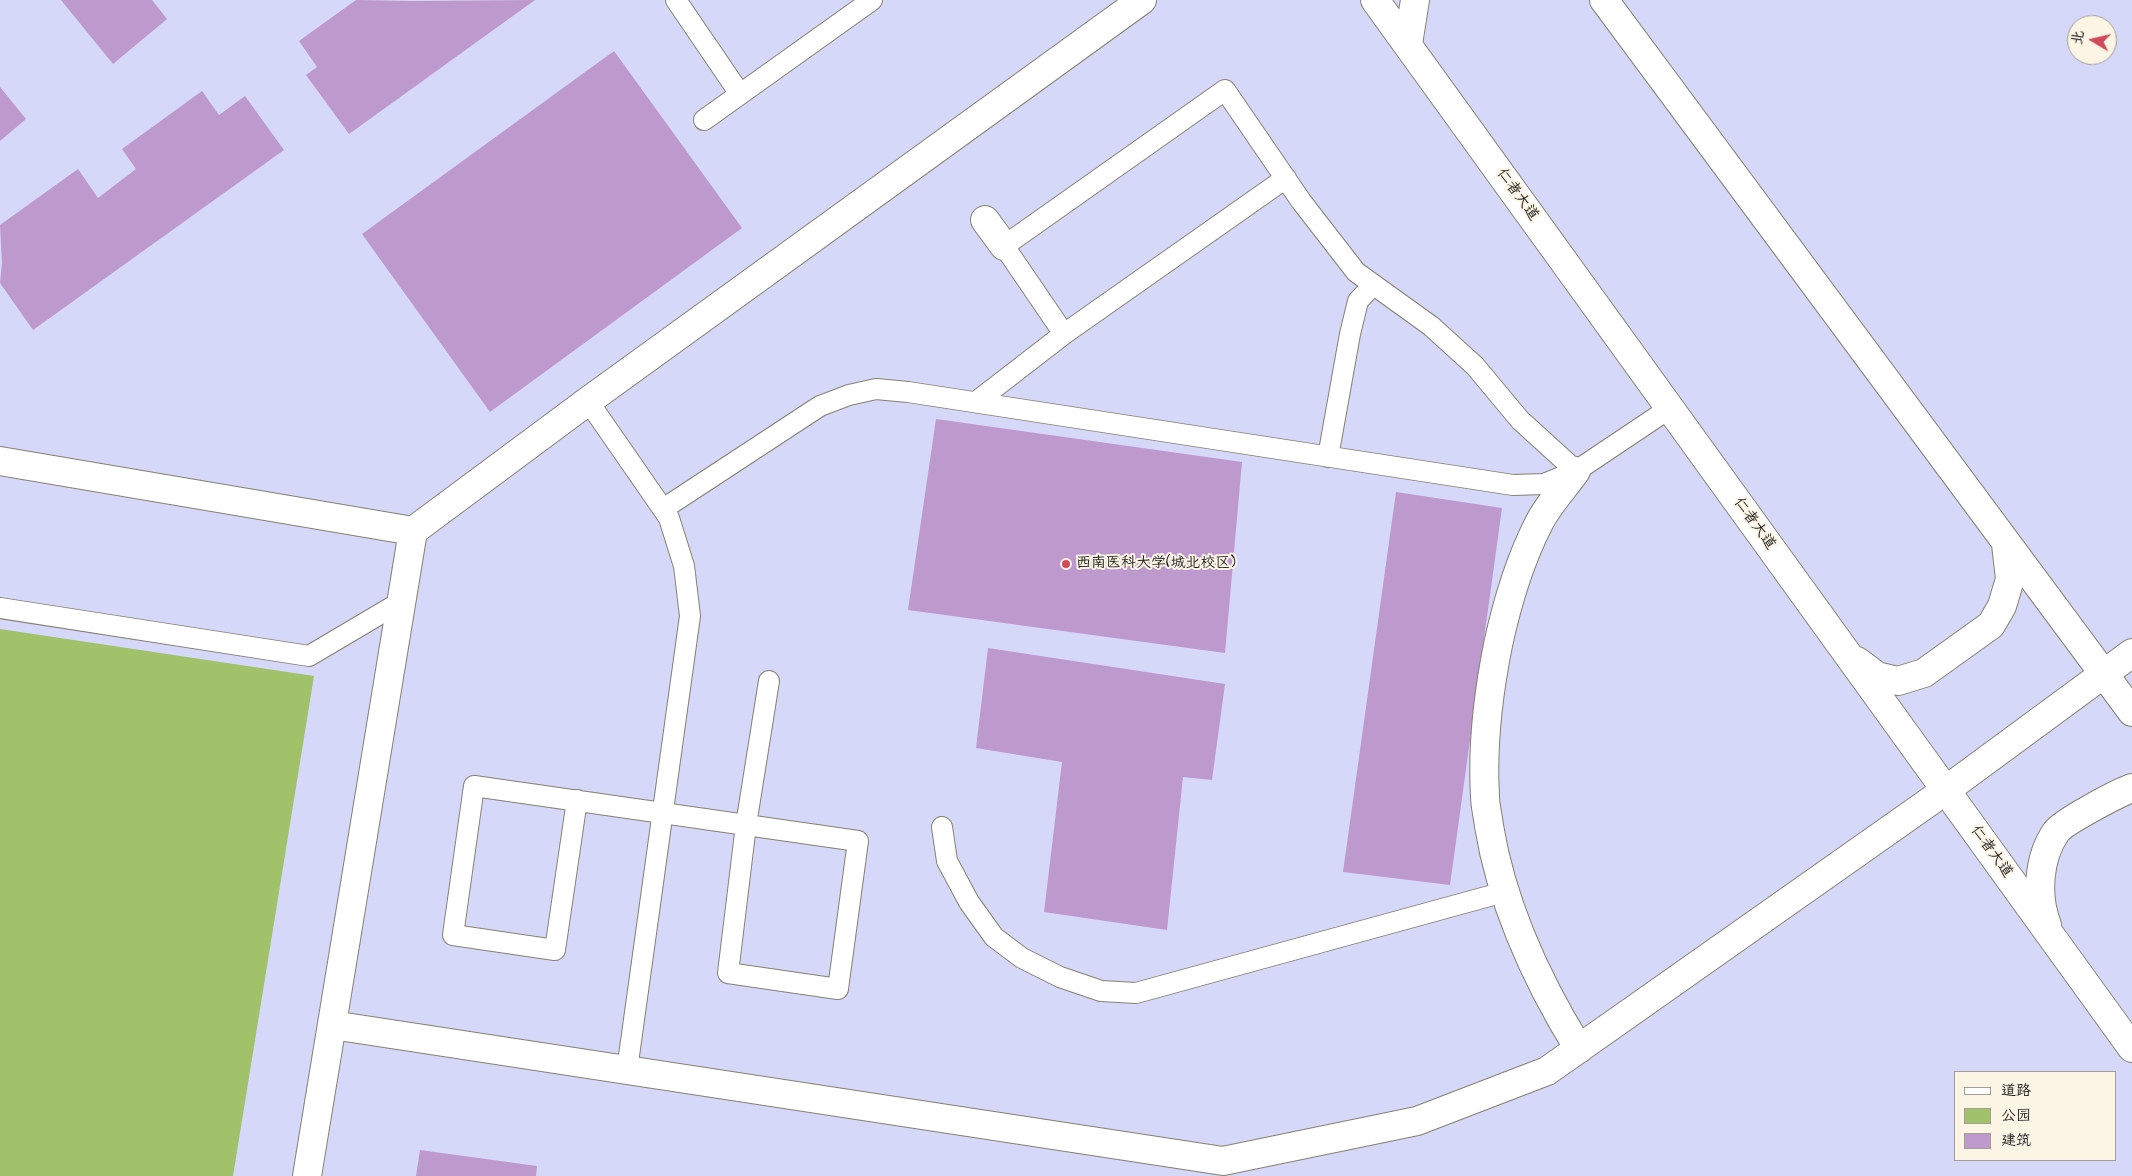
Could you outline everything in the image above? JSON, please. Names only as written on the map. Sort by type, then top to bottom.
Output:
[{"type":"street","points":[[307,1176],[413,531],[588,401],[1142,0]]},
{"type":"street","name":"仁者大道","points":[[1375,0],[2132,1048]]},
{"type":"street","points":[[1408,44],[1415,0]]},
{"type":"street","points":[[1604,0],[2132,712]]},
{"type":"street","points":[[985,220],[1004,246]]},
{"type":"street","points":[[0,462],[413,531]]},
{"type":"street","points":[[1576,471],[1540,521],[1521,562],[1504,621],[1492,676],[1485,729],[1485,798],[1493,852],[1504,892],[1544,991],[1579,1049]]},
{"type":"street","points":[[1836,638],[1858,662],[1877,676],[1898,681],[1924,673],[1991,625],[2002,606],[2010,578],[2006,542]]},
{"type":"street","points":[[332,1025],[1223,1161],[1417,1122],[1547,1071],[1946,790],[2132,653]]},
{"type":"street","points":[[2050,934],[2042,912],[2040,881],[2045,853],[2056,830],[2119,793],[2132,788]]},
{"type":"lane","points":[[676,0],[740,94]]},
{"type":"lane","points":[[704,120],[872,0]]},
{"type":"lane","points":[[1064,334],[1004,246],[1225,90],[1286,178],[1356,272],[1431,326],[1475,366],[1520,420],[1576,471]]},
{"type":"lane","points":[[976,402],[1064,334],[1286,178]]},
{"type":"lane","points":[[1328,457],[1350,334],[1358,301],[1373,284]]},
{"type":"lane","points":[[663,509],[820,406],[850,395],[876,389],[976,402],[1513,485],[1544,484],[1576,471],[1670,408]]},
{"type":"lane","points":[[588,401],[669,518],[684,566],[690,616],[627,1070]]},
{"type":"lane","points":[[0,608],[309,656],[402,602]]},
{"type":"lane","points":[[577,800],[555,950],[453,935],[474,786],[577,800],[663,813],[746,825],[858,841],[838,989],[728,973],[746,825],[769,681]]},
{"type":"lane","points":[[942,827],[947,861],[969,902],[994,937],[1022,958],[1060,977],[1101,991],[1136,993],[1504,892]]},
{"type":"shaded area","name":"西南医科大学(城北校区)","points":[[0,0],[2132,0],[2132,1176],[0,1176]]},
{"type":"green space","points":[[0,629],[314,676],[233,1176],[0,1176]]},
{"type":"building","points":[[61,0],[152,0],[167,19],[113,64]]},
{"type":"building","points":[[356,0],[535,0],[349,134],[306,75],[317,67],[299,41]]},
{"type":"building","points":[[614,51],[742,228],[490,412],[362,234]]},
{"type":"building","points":[[0,87],[26,119],[0,141]]},
{"type":"building","points":[[202,91],[219,115],[245,96],[284,150],[33,330],[0,283],[2,263],[0,225],[78,169],[98,198],[136,169],[122,149]]},
{"type":"building","points":[[936,419],[1242,462],[1225,653],[908,610]]},
{"type":"building","points":[[1396,492],[1502,508],[1450,885],[1343,872]]},
{"type":"building","points":[[988,648],[1225,684],[1212,780],[1183,777],[1167,930],[1044,912],[1062,762],[976,748]]},
{"type":"building","points":[[420,1150],[537,1166],[536,1176],[416,1176]]},
{"type":"place","name":"西南医科大学(城北校区)","points":[[1066,564]]}]
